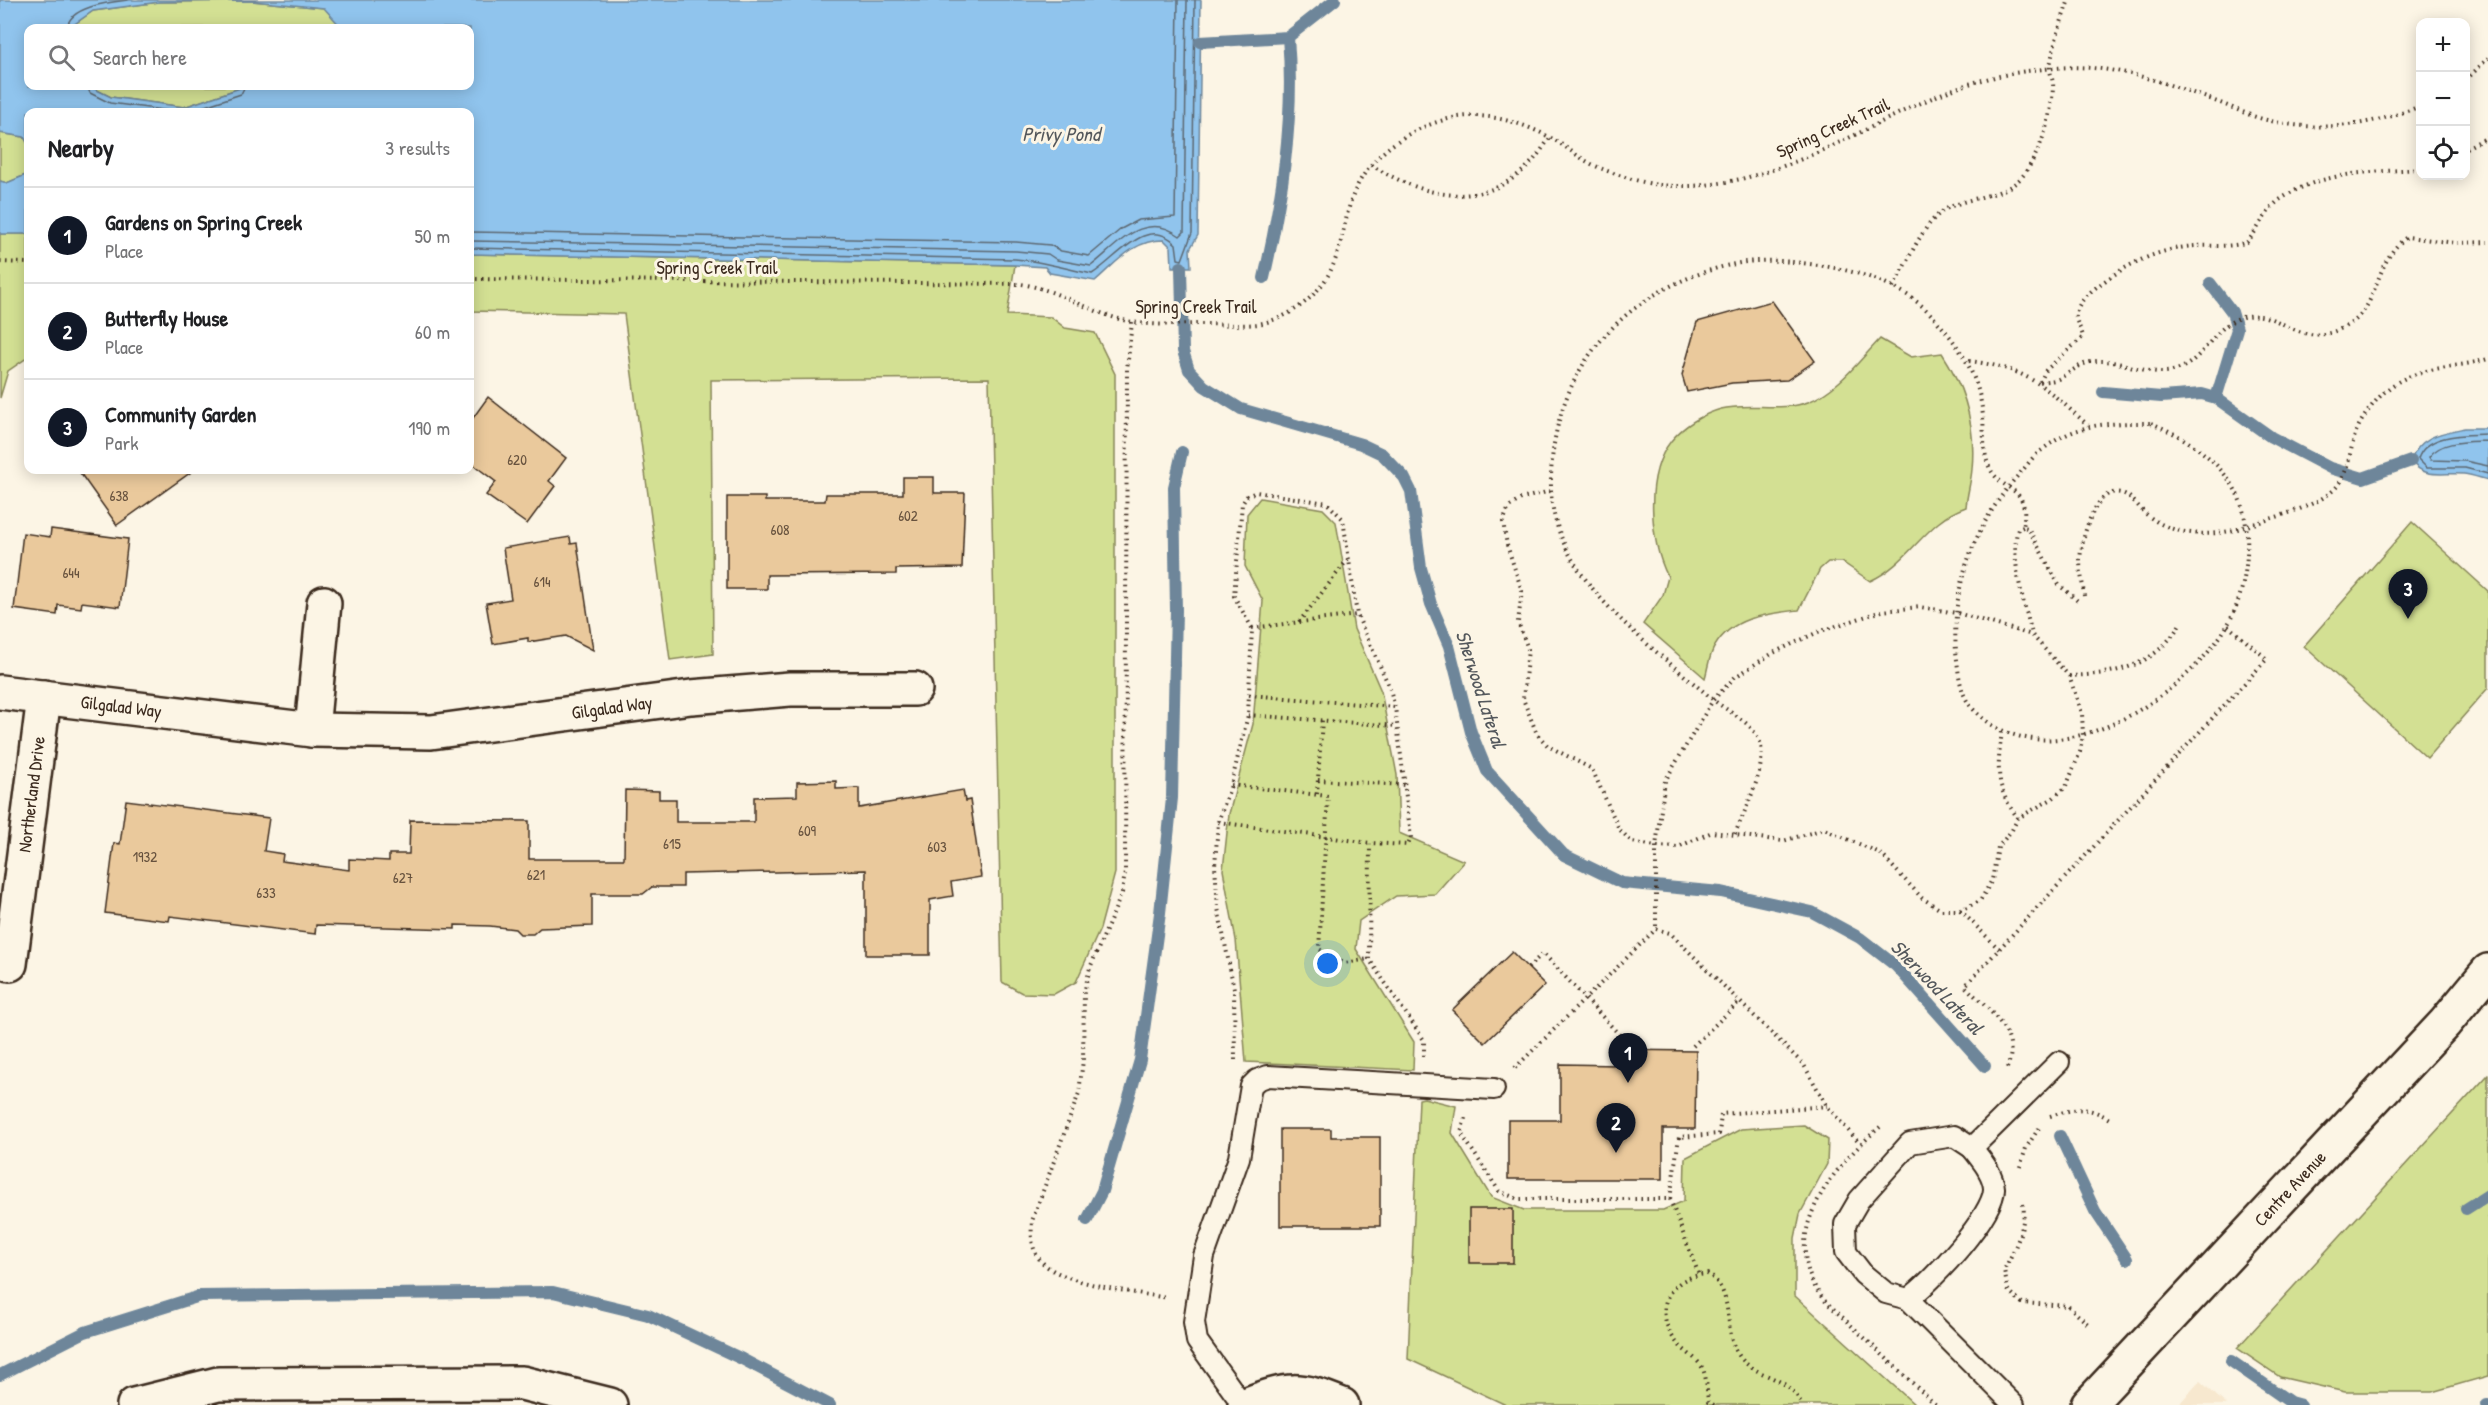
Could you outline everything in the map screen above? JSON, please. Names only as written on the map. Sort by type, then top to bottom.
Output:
[{"type":"street","points":[[312,730],[324,603]]},
{"type":"street","name":"Gilgalad Way","points":[[0,692],[312,730],[431,732],[691,697],[790,689],[915,689]]},
{"type":"street","name":"Northerland Drive","points":[[10,964],[44,697]]},
{"type":"street","name":"Centre Avenue","points":[[2088,1405],[2445,1023],[2488,971]]},
{"type":"street","points":[[134,1405],[218,1384],[522,1383],[610,1405]]},
{"type":"street","points":[[1244,1405],[1280,1391],[1315,1394],[1342,1405]]},
{"type":"lane","points":[[1972,1148],[2059,1062]]},
{"type":"lane","points":[[1244,1405],[1197,1341],[1195,1303],[1206,1246],[1239,1158],[1251,1086],[1257,1080],[1268,1076],[1494,1089]]},
{"type":"lane","points":[[1908,1299],[1924,1287],[1988,1212],[1994,1189],[1988,1170],[1972,1148],[1954,1136],[1910,1143],[1859,1200],[1845,1224],[1846,1252],[1863,1274],[1886,1293],[1908,1299],[2014,1405]]},
{"type":"path","points":[[1893,287],[1928,226],[1940,213],[1998,193],[2023,176],[2040,147],[2051,111],[2053,84],[2050,68],[2062,18],[2069,0]]},
{"type":"path","points":[[2470,76],[2488,58]]},
{"type":"path","name":"Spring Creek Trail","points":[[474,279],[1021,284],[1060,293],[1108,315],[1132,322],[1258,324],[1288,314],[1319,290],[1335,263],[1353,196],[1371,165],[1388,147],[1412,132],[1450,118],[1490,116],[1518,123],[1550,138],[1599,168],[1659,185],[1716,183],[1788,165],[1943,93],[1998,75],[2050,68],[2078,66],[2130,74],[2167,83],[2265,120],[2308,127],[2367,124],[2416,108]]},
{"type":"path","points":[[2470,146],[2488,137]]},
{"type":"path","points":[[1371,165],[1397,181],[1434,194],[1474,195],[1504,184],[1528,166],[1550,138]]},
{"type":"path","points":[[2040,382],[2046,370],[2083,337],[2076,318],[2077,310],[2091,290],[2134,261],[2164,251],[2193,246],[2238,245],[2247,242],[2279,199],[2302,188],[2369,171],[2416,170]]},
{"type":"path","points":[[2040,382],[2057,379],[2079,365],[2099,361],[2161,372],[2174,371],[2197,358],[2230,321],[2244,317],[2271,320],[2302,333],[2313,335],[2343,328],[2365,311],[2390,251],[2406,237],[2456,243],[2488,242]]},
{"type":"path","points":[[1735,834],[1761,764],[1760,742],[1747,724],[1713,700],[1627,626],[1590,584],[1570,554],[1555,519],[1550,491],[1556,433],[1584,361],[1604,335],[1637,304],[1703,273],[1742,263],[1788,261],[1831,267],[1871,277],[1893,287],[1905,293],[1934,318],[1969,361],[1978,386],[1983,413],[1987,461],[1993,474],[2020,495],[2026,510],[2023,527]]},
{"type":"path","points":[[0,262],[24,263]]},
{"type":"path","points":[[1132,322],[1127,369],[1125,872],[1122,893],[1090,968],[1084,993],[1083,1060],[1079,1094],[1032,1221],[1031,1242],[1043,1263],[1066,1277],[1195,1303]]},
{"type":"path","points":[[2084,596],[2080,561],[2086,527],[2096,507],[2105,497],[2114,492],[2128,496],[2146,515],[2164,526],[2184,532],[2222,534],[2306,506],[2338,484],[2347,466],[2356,431],[2378,400],[2393,385],[2410,375],[2488,359]]},
{"type":"path","points":[[1969,361],[2012,369],[2040,382],[2088,425]]},
{"type":"path","points":[[2151,423],[2175,433],[2200,450],[2231,483],[2242,507],[2246,527],[2246,561],[2242,589],[2227,625],[2211,648],[2171,689],[2122,721],[2083,735],[2057,738],[2028,738],[2002,732],[1987,723],[1966,700],[1959,675],[1955,646],[1956,613],[1967,558],[1983,525],[2008,486],[2041,450],[2088,425],[2151,423]]},
{"type":"path","points":[[1550,491],[1521,499],[1509,507],[1503,522],[1507,545],[1522,591],[1518,622],[1528,649],[1523,699],[1527,716],[1537,734],[1548,746],[1592,769],[1625,838],[1632,842],[1678,847],[1712,831],[1783,841],[1824,829],[1880,853],[1922,898],[1941,910],[1960,910],[1980,901],[1992,880],[1998,847],[2012,830],[2018,818],[2052,799],[2067,787],[2074,772],[2083,735],[2082,713],[2068,676],[2032,635],[2015,553],[2015,538],[2018,529],[2028,528],[2059,585],[2079,602]]},
{"type":"path","points":[[1218,822],[1370,843],[1408,845],[1411,838],[1395,706],[1389,686],[1357,615],[1343,519],[1327,503],[1256,492],[1247,496],[1242,504],[1234,596],[1252,628],[1248,715],[1231,784],[1218,822],[1215,866],[1218,908],[1234,989],[1235,1060],[1257,1080]]},
{"type":"path","points":[[1299,622],[1349,558]]},
{"type":"path","points":[[1670,1199],[1518,1199],[1499,1191],[1461,1133],[1464,1119],[1656,929],[1656,846],[1665,781],[1713,700],[1735,677],[1773,653],[1818,632],[1882,611],[1920,607],[1956,613],[2032,635]]},
{"type":"path","points":[[1252,628],[1357,615]]},
{"type":"path","points":[[2068,676],[2106,675],[2136,666],[2160,650],[2172,638],[2180,624]]},
{"type":"path","points":[[2003,1076],[2012,1058],[2007,1029],[1965,986],[2267,659],[2227,625]]},
{"type":"path","points":[[1249,695],[1395,706]]},
{"type":"path","points":[[1248,715],[1397,726]]},
{"type":"path","points":[[1317,795],[1322,720]]},
{"type":"path","points":[[2002,732],[1998,781],[2004,801],[2018,818]]},
{"type":"path","points":[[1318,780],[1405,785]]},
{"type":"path","points":[[1231,784],[1328,796],[1319,949],[1344,963],[1369,958]]},
{"type":"path","points":[[1370,843],[1369,958],[1424,1040],[1423,1084]]},
{"type":"path","points":[[1960,910],[1999,949]]},
{"type":"path","points":[[1656,929],[1670,933],[1738,1003],[1804,1065],[1827,1106],[1860,1144]]},
{"type":"path","points":[[1528,968],[1543,953],[1628,1044]]},
{"type":"path","points":[[1693,1046],[1738,1003]]},
{"type":"path","points":[[1699,1275],[1670,1199],[1679,1137],[1719,1134],[1721,1114],[1827,1106]]},
{"type":"path","points":[[2046,1120],[2050,1116],[2072,1110],[2094,1109],[2111,1120]]},
{"type":"path","points":[[1883,1125],[1860,1144],[1817,1197],[1811,1210],[1805,1242],[1811,1278],[1823,1299],[1936,1405]]},
{"type":"path","points":[[2018,1176],[2026,1148],[2041,1125]]},
{"type":"path","points":[[2021,1195],[2025,1213],[2014,1252],[2004,1270],[2008,1290],[2022,1303],[2068,1306],[2088,1324]]},
{"type":"path","points":[[1714,1405],[1708,1402],[1703,1370],[1673,1338],[1664,1304],[1669,1291],[1699,1275],[1707,1274],[1714,1278],[1721,1287],[1738,1355],[1753,1367],[1792,1388],[1801,1405]]},
{"type":"shaded area","points":[[2200,1381],[2227,1405],[2178,1405]]},
{"type":"green space","points":[[252,1],[325,8],[341,24],[75,24],[93,11],[159,2]]},
{"type":"green space","points":[[97,90],[234,90],[184,107],[111,97]]},
{"type":"green space","points":[[0,133],[24,137],[24,176],[7,183],[0,181]]},
{"type":"green space","points":[[0,234],[24,234],[24,360],[8,371],[0,398]]},
{"type":"green space","points":[[474,254],[1015,265],[1007,315],[1051,317],[1065,328],[1095,333],[1115,374],[1115,873],[1100,929],[1076,982],[1054,994],[1022,993],[1002,982],[989,378],[711,380],[713,654],[670,660],[624,314],[474,311]]},
{"type":"green space","points":[[1880,339],[1911,357],[1942,353],[1950,366],[1963,394],[1972,438],[1972,469],[1966,507],[1939,522],[1896,564],[1884,574],[1870,581],[1842,562],[1828,562],[1820,569],[1799,610],[1752,618],[1731,628],[1722,636],[1711,653],[1705,678],[1643,624],[1663,595],[1668,577],[1657,545],[1653,508],[1653,489],[1662,455],[1681,430],[1714,411],[1742,406],[1798,405],[1819,397],[1847,375]]},
{"type":"green space","points":[[1260,498],[1323,509],[1336,522],[1354,629],[1381,691],[1397,775],[1399,833],[1464,861],[1435,894],[1396,896],[1359,921],[1356,949],[1414,1042],[1413,1070],[1246,1062],[1236,940],[1223,870],[1229,814],[1253,724],[1263,601],[1245,566],[1247,514]]},
{"type":"green space","points":[[2412,522],[2488,591],[2488,688],[2427,758],[2304,646]]},
{"type":"green space","points":[[2488,1075],[2488,1376],[2432,1392],[2345,1392],[2280,1377],[2237,1348]]},
{"type":"green space","points":[[1424,1098],[1456,1106],[1452,1133],[1491,1197],[1524,1210],[1663,1210],[1684,1201],[1685,1158],[1741,1129],[1804,1125],[1828,1140],[1827,1164],[1800,1214],[1795,1238],[1795,1296],[1915,1405],[1506,1405],[1408,1359],[1419,1099]]},
{"type":"water","name":"Privy Pond","points":[[0,0],[1201,0],[1198,235],[1190,249],[1191,267],[1172,267],[1171,247],[1164,240],[1153,241],[1126,253],[1095,281],[1050,273],[1045,267],[1015,265],[474,254],[474,108],[24,108],[24,137],[0,133]]},
{"type":"water","points":[[24,176],[24,234],[0,234],[0,181],[7,183]]},
{"type":"water","points":[[2465,428],[2488,428],[2488,480],[2464,474],[2428,473],[2416,467],[2411,461],[2419,446],[2425,441],[2439,434]]},
{"type":"building","points":[[1772,301],[1815,361],[1787,380],[1732,383],[1687,392],[1682,375],[1697,322]]},
{"type":"building","points":[[488,397],[566,458],[549,481],[555,486],[527,524],[486,495],[496,482],[474,465],[474,416]]},
{"type":"building","points":[[81,474],[188,474],[117,525]]},
{"type":"building","points":[[903,477],[934,477],[934,493],[965,493],[962,568],[896,569],[896,574],[767,575],[767,589],[727,589],[727,497],[765,497],[765,501],[825,501],[826,494],[903,494]]},
{"type":"building","points":[[51,529],[128,539],[120,607],[82,602],[81,608],[58,605],[57,615],[14,609],[23,533],[50,537]]},
{"type":"building","points":[[570,537],[571,544],[577,543],[593,650],[566,636],[528,642],[528,638],[493,644],[486,603],[511,599],[503,548]]},
{"type":"building","points":[[836,781],[836,789],[859,788],[859,808],[963,790],[965,801],[970,800],[981,877],[951,882],[953,896],[930,900],[930,955],[866,955],[866,870],[683,874],[683,887],[652,887],[643,894],[592,894],[592,926],[540,928],[533,934],[520,934],[515,929],[490,926],[455,925],[455,929],[316,925],[315,934],[170,916],[169,921],[105,913],[114,843],[120,844],[126,800],[269,818],[264,851],[283,854],[282,861],[349,870],[349,859],[389,861],[389,854],[409,854],[410,820],[529,821],[529,859],[624,859],[625,790],[659,791],[659,799],[676,799],[676,822],[754,822],[754,797],[797,796],[797,782]]},
{"type":"building","points":[[1512,952],[1545,985],[1485,1043],[1452,1010]]},
{"type":"building","points":[[1620,1050],[1696,1051],[1695,1129],[1663,1129],[1663,1179],[1508,1179],[1508,1120],[1560,1120],[1560,1064],[1620,1065]]},
{"type":"building","points":[[1280,1129],[1331,1129],[1331,1137],[1380,1137],[1380,1226],[1280,1226]]},
{"type":"building","points":[[1469,1209],[1513,1209],[1513,1263],[1469,1263]]},
{"type":"waterway","points":[[1200,42],[1288,37],[1335,0]]},
{"type":"waterway","points":[[1264,278],[1281,188],[1288,128],[1290,98],[1288,37]]},
{"type":"waterway","name":"Sherwood Lateral","points":[[1181,267],[1183,351],[1189,370],[1204,386],[1241,409],[1361,444],[1382,454],[1404,477],[1411,491],[1421,568],[1431,604],[1449,646],[1471,732],[1487,771],[1564,855],[1622,883],[1721,892],[1812,912],[1860,938],[1896,966],[1985,1066]]},
{"type":"waterway","points":[[2210,283],[2232,312],[2237,329],[2216,398]]},
{"type":"waterway","points":[[2103,392],[2161,397],[2202,394],[2216,398],[2271,437],[2330,468],[2363,478],[2411,461]]},
{"type":"waterway","points":[[1087,1220],[1102,1191],[1140,1060],[1160,913],[1172,798],[1176,610],[1174,487],[1182,452]]},
{"type":"waterway","name":"Sherwood Lateral","points":[[2060,1136],[2095,1211],[2127,1259]]},
{"type":"waterway","points":[[2466,1209],[2488,1195]]},
{"type":"waterway","points":[[0,1375],[85,1332],[200,1296],[553,1292],[648,1315],[742,1359],[830,1405]]},
{"type":"waterway","name":"Sherwood Lateral","points":[[2231,1361],[2290,1402],[2301,1405]]},
{"type":"place","name":"Community Garden","points":[[2408,619]]},
{"type":"place","name":"Gardens on Spring Creek","points":[[1628,1083]]},
{"type":"place","name":"Butterfly House","points":[[1616,1153]]}]
